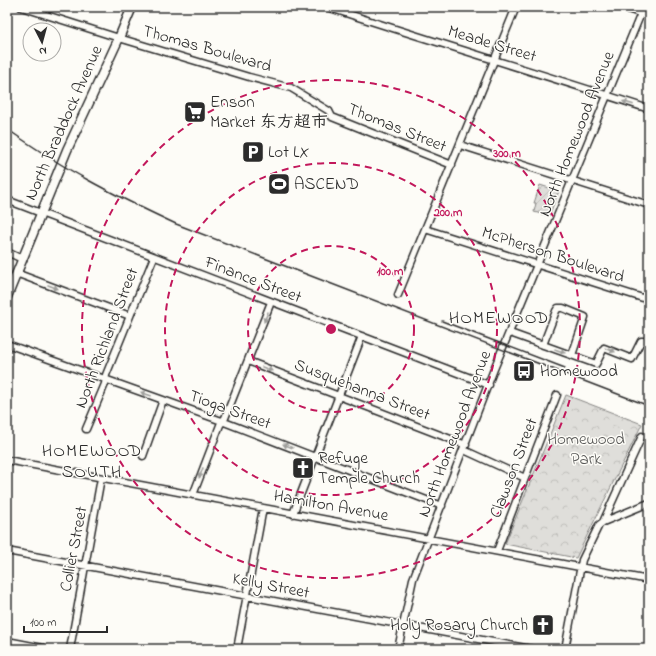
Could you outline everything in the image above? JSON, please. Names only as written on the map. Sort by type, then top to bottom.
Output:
[{"type":"highway","points":[[628,7],[646,13]]},
{"type":"main road","name":"North Braddock Avenue","points":[[7,297],[67,150],[132,7]]},
{"type":"main road","points":[[7,642],[43,649]]},
{"type":"street","name":"Thomas Boulevard","points":[[21,7],[119,38],[291,88],[330,111],[332,117]]},
{"type":"street","name":"Meade Street","points":[[327,7],[649,109]]},
{"type":"street","points":[[398,295],[516,7]]},
{"type":"street","name":"North Homewood Avenue","points":[[398,649],[413,580],[489,385],[608,96],[646,13]]},
{"type":"street","name":"Thomas Street","points":[[332,117],[452,165]]},
{"type":"street","points":[[460,145],[649,205]]},
{"type":"street","name":"Finance Street","points":[[7,200],[489,385]]},
{"type":"street","name":"McPherson Boulevard","points":[[425,229],[649,300]]},
{"type":"street","points":[[7,252],[22,259]]},
{"type":"street","name":"North Richland Street","points":[[86,429],[105,384],[107,372],[154,257]]},
{"type":"street","points":[[16,273],[130,316]]},
{"type":"street","points":[[193,495],[272,302]]},
{"type":"street","points":[[542,345],[556,310],[558,308],[563,308],[584,317],[572,355]]},
{"type":"street","points":[[510,333],[596,364],[604,348],[632,359],[641,341],[649,341]]},
{"type":"street","points":[[293,514],[362,336]]},
{"type":"street","name":"Tioga Street","points":[[7,344],[222,421],[442,506]]},
{"type":"street","name":"Susquehanna Street","points":[[248,361],[465,447],[525,478]]},
{"type":"street","name":"Clawson Street","points":[[497,551],[557,395]]},
{"type":"street","points":[[143,456],[163,400]]},
{"type":"street","points":[[603,522],[642,436]]},
{"type":"street","name":"Hamilton Avenue","points":[[7,460],[649,580]]},
{"type":"street","name":"Collier Street","points":[[70,649],[101,478]]},
{"type":"street","points":[[565,649],[580,567],[598,525],[649,503]]},
{"type":"street","points":[[237,649],[263,508]]},
{"type":"street","name":"Kelly Street","points":[[7,551],[531,649]]},
{"type":"green space","points":[[540,185],[559,191],[549,216],[534,212],[536,203],[534,203]]},
{"type":"green space","name":"Homewood Park","points":[[566,395],[642,424],[576,558],[505,544]]},
{"type":"railway","points":[[7,129],[47,156],[78,174],[176,224],[649,406]]},
{"type":"railway","points":[[442,321],[565,368]]},
{"type":"place","name":"Enson Market 东方超市","points":[[195,112]]},
{"type":"place","name":"Lot LX","points":[[253,152]]},
{"type":"place","name":"ASCEND","points":[[279,184]]},
{"type":"place","name":"Homewood","points":[[524,371]]},
{"type":"place","name":"Refuge Temple Church","points":[[303,468]]},
{"type":"place","name":"Holy Rosary Church","points":[[543,625]]},
{"type":"district","name":"HOMEWOOD","points":[[499,319]]},
{"type":"district","name":"HOMEWOOD SOUTH","points":[[92,462]]}]
